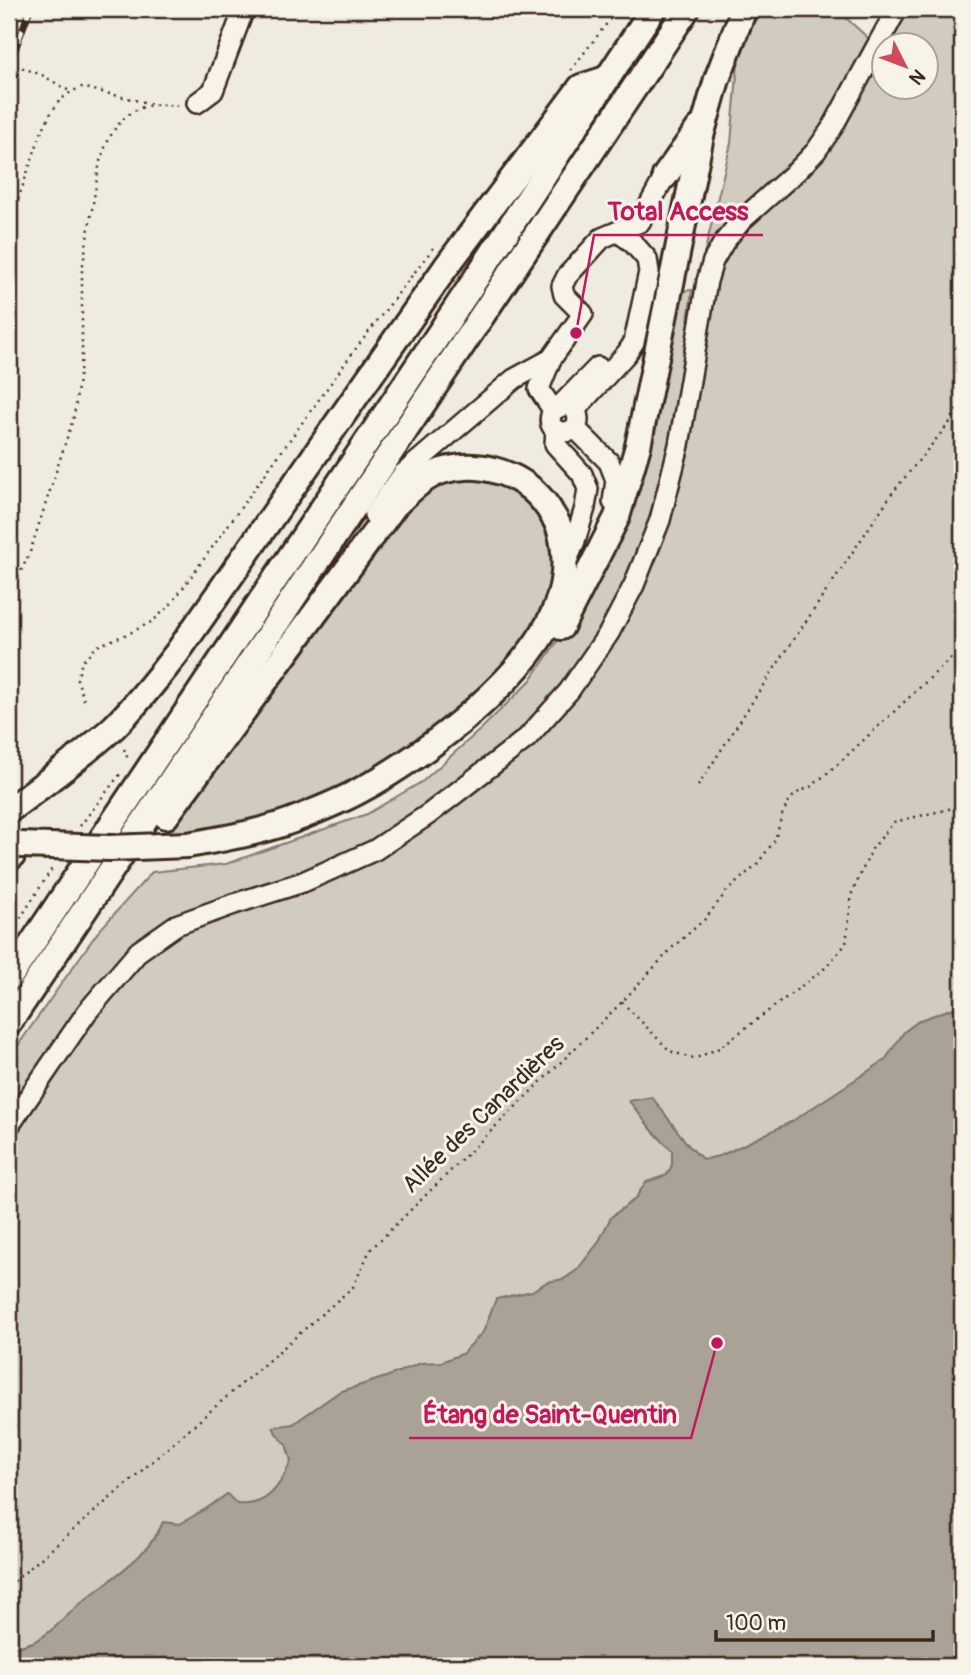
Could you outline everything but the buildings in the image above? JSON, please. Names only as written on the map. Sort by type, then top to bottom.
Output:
[{"type":"main road","points":[[9,978],[653,9]]},
{"type":"main road","points":[[9,1023],[687,9]]},
{"type":"main road","points":[[12,850],[110,848],[183,852],[240,847],[297,831],[362,804],[429,764],[495,709],[537,661],[565,622],[615,521],[638,446],[701,136],[717,79],[744,9]]},
{"type":"main road","points":[[9,810],[106,734],[142,697],[185,642],[446,267],[581,87],[606,79]]},
{"type":"main road","points":[[665,176],[708,114]]},
{"type":"main road","points":[[140,828],[167,816],[395,505],[415,486],[441,471],[468,467],[496,470],[521,480],[542,498],[559,524],[563,544],[565,566],[560,596],[550,621],[520,664],[486,699],[424,751],[359,792],[299,818],[183,852]]},
{"type":"street","points":[[197,103],[213,91],[244,9]]},
{"type":"street","points":[[9,1126],[87,1012],[139,951],[176,925],[303,882],[375,850],[429,814],[527,738],[569,691],[609,633],[634,584],[660,520],[679,445],[706,281],[713,261],[742,220],[817,151],[897,9]]},
{"type":"street","points":[[615,521],[612,504],[616,480],[609,462],[539,389],[551,359],[583,314],[564,295],[562,286],[567,276],[602,238],[640,222],[665,176]]},
{"type":"street","points":[[565,566],[575,544],[588,489],[582,474],[555,444],[564,417],[627,353],[634,342],[649,272],[647,259],[632,242],[618,232]]},
{"type":"street","points":[[326,600],[352,548],[402,474],[514,379],[551,359]]},
{"type":"path","points":[[568,74],[618,9]]},
{"type":"path","points":[[9,63],[42,75],[71,92]]},
{"type":"path","points":[[9,226],[41,133],[60,100],[71,92],[81,87],[156,105],[183,106],[197,103]]},
{"type":"path","points":[[9,596],[30,552],[74,416],[82,356],[82,270],[100,161],[112,133],[124,117],[136,109],[156,105]]},
{"type":"path","points":[[84,700],[77,679],[82,662],[97,646],[153,621],[172,603],[354,351],[436,246]]},
{"type":"path","points":[[698,786],[893,492],[951,421],[962,399]]},
{"type":"path","name":"Allée des Canardières","points":[[9,1586],[353,1287],[370,1250],[622,1002],[672,948],[705,919],[727,891],[758,863],[775,841],[790,799],[812,786],[838,764],[962,648]]},
{"type":"path","points":[[622,1002],[670,1051],[694,1059],[719,1048],[823,970],[846,944],[852,893],[872,849],[894,822],[962,806]]},
{"type":"shaded area","points":[[762,9],[836,9],[870,40],[870,102],[940,102],[940,32],[885,32],[897,9],[962,9],[962,1666],[9,1666],[9,1058],[97,933],[152,872],[226,864],[367,814],[423,781],[530,681],[580,608],[676,291],[692,290],[688,321],[731,143],[739,52]]},
{"type":"shaded area","points":[[453,480],[486,480],[506,487],[525,501],[541,520],[554,573],[548,610],[528,643],[444,731],[322,804],[162,841],[393,519],[423,491]]},
{"type":"shaded area","points":[[962,1005],[962,1666],[9,1666],[9,1649],[32,1642],[49,1632],[140,1555],[163,1522],[180,1524],[227,1494],[237,1504],[248,1504],[272,1493],[291,1461],[286,1444],[273,1427],[293,1424],[339,1392],[421,1363],[441,1362],[462,1354],[483,1332],[496,1299],[532,1291],[547,1282],[564,1279],[577,1270],[598,1243],[611,1217],[635,1199],[646,1182],[667,1175],[672,1165],[672,1151],[629,1101],[652,1097],[703,1160],[722,1155],[791,1122],[885,1060],[904,1032],[920,1020]]},
{"type":"railway","points":[[9,66],[30,9]]},
{"type":"place","name":"Total Access","points":[[576,333]]},
{"type":"place","name":"Étang de Saint-Quentin","points":[[717,1343]]}]
